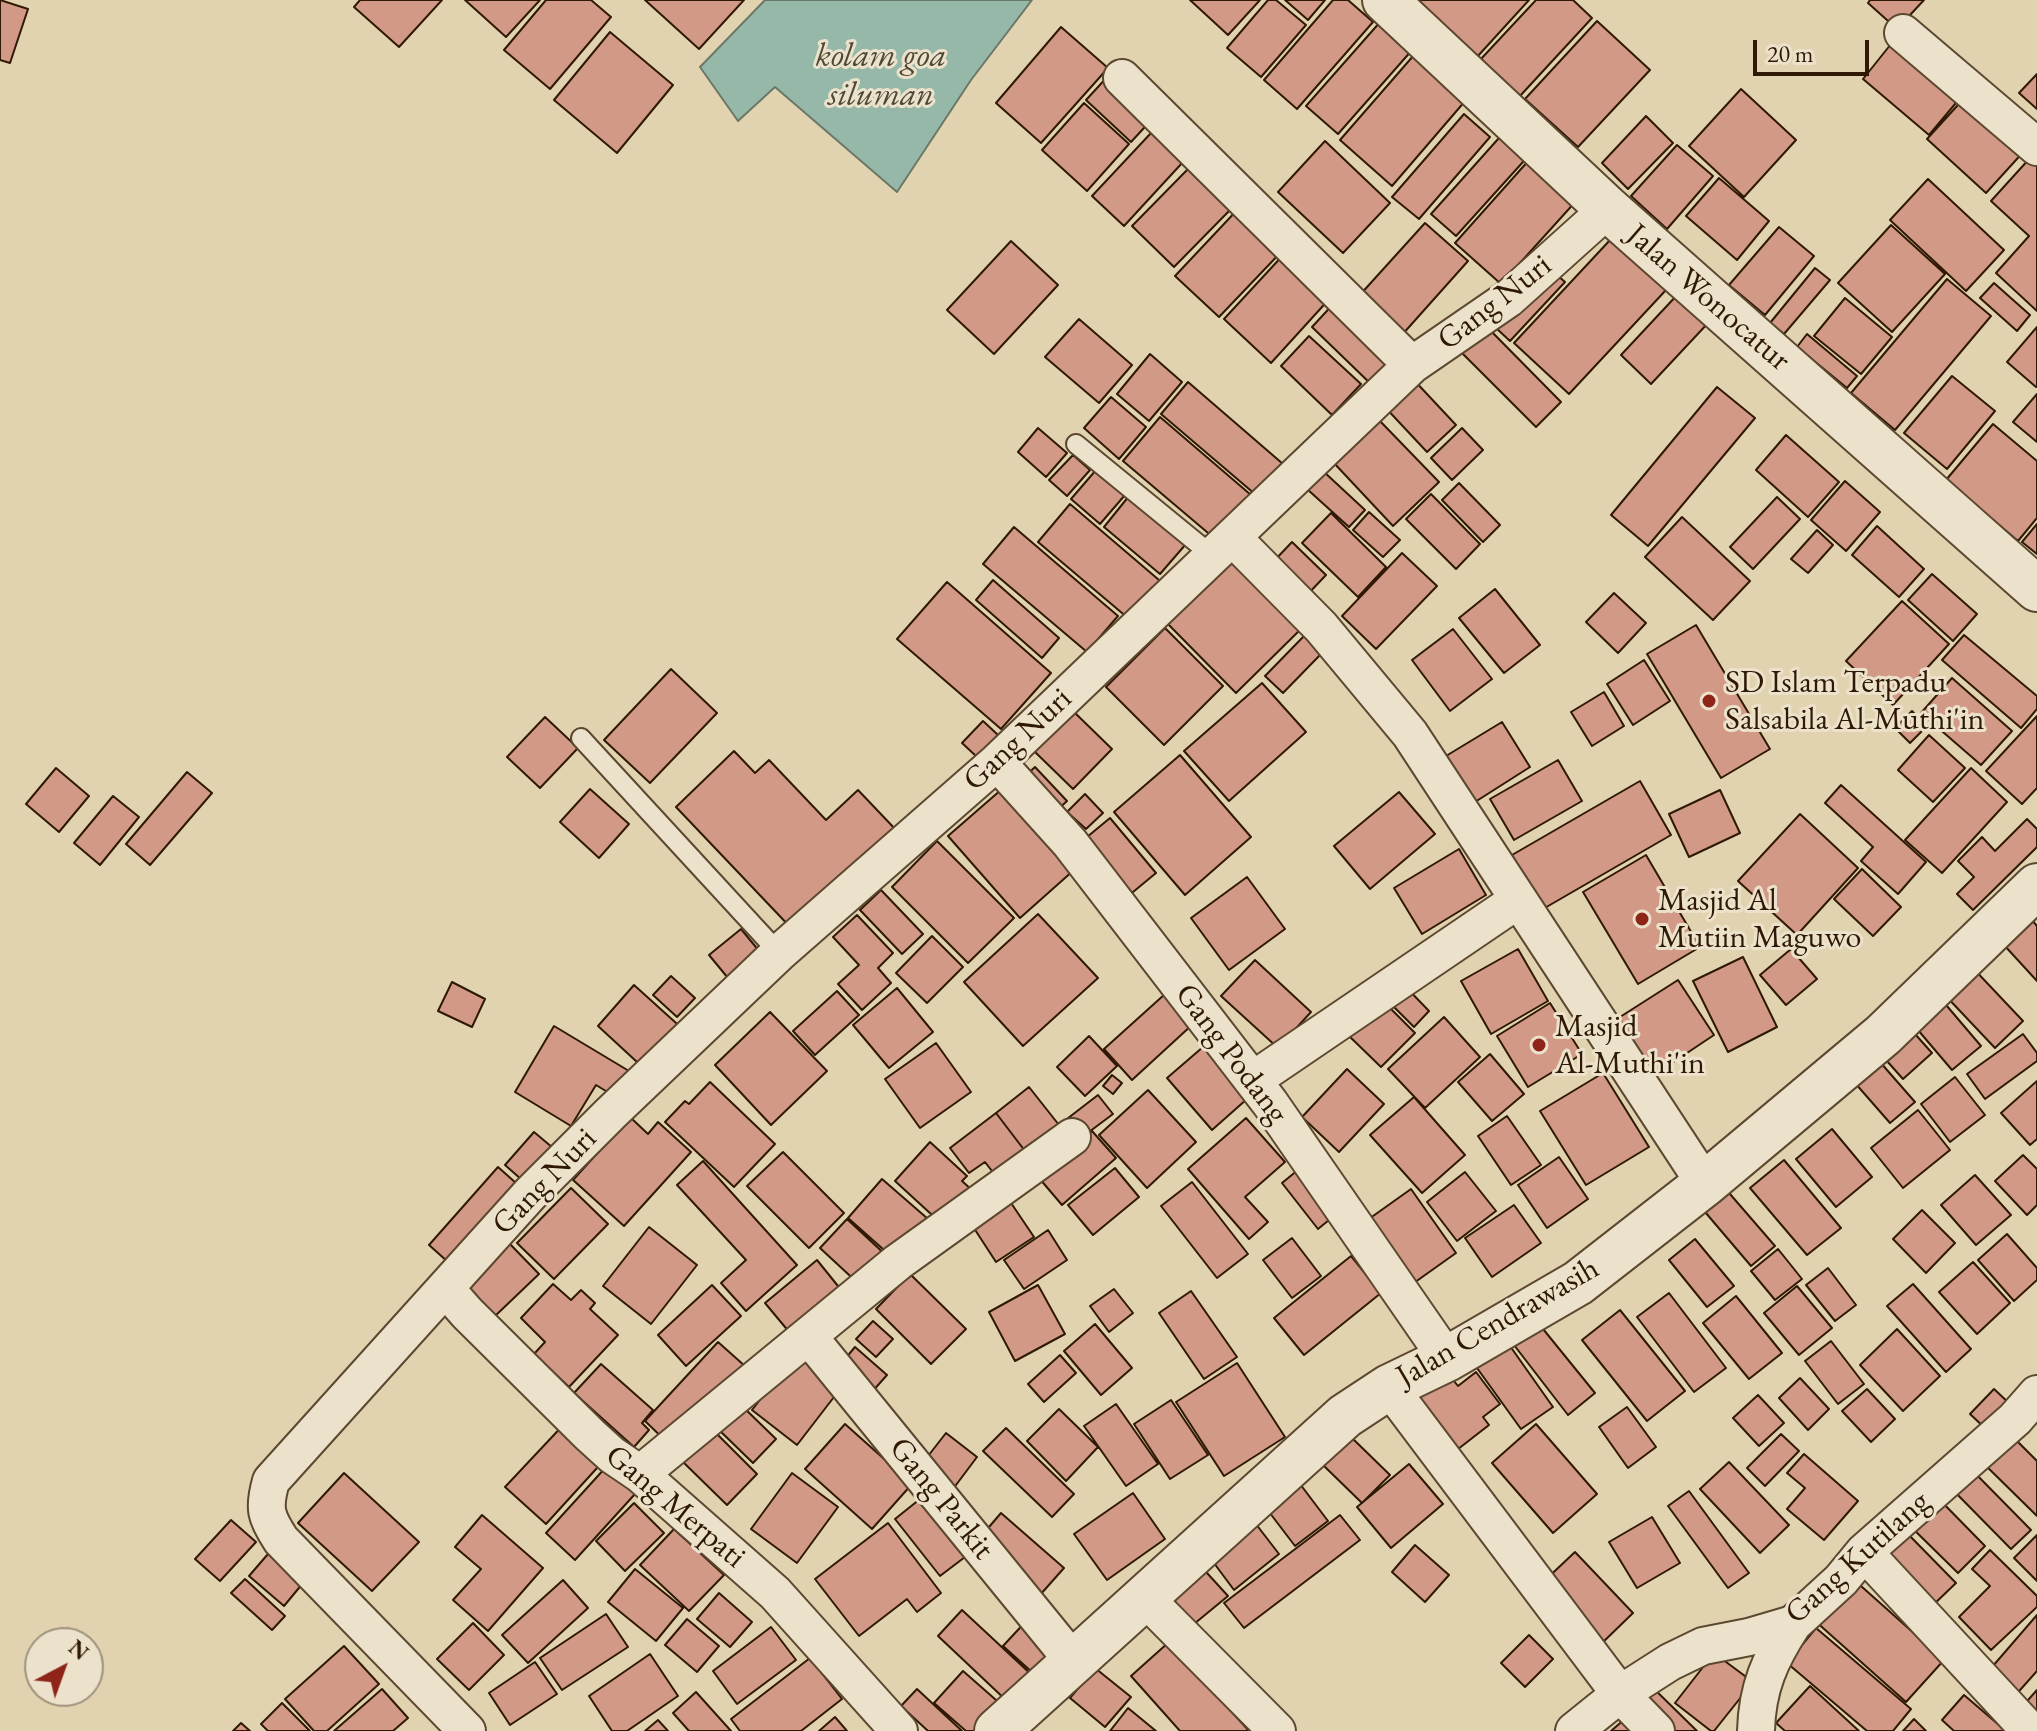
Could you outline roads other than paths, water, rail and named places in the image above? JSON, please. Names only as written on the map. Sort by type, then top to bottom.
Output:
[{"type":"street","name":"Jalan Wonocatur","points":[[1385,0],[1608,209],[2037,589]]},
{"type":"street","points":[[1903,33],[2037,147]]},
{"type":"street","points":[[1122,78],[1412,365]]},
{"type":"street","name":"Gang Nuri","points":[[467,1731],[281,1540],[269,1521],[265,1502],[271,1481],[530,1194],[779,953],[997,762],[1412,365],[1508,299],[1608,209]]},
{"type":"street","points":[[1223,547],[1321,627],[1410,734],[1705,1184]]},
{"type":"street","name":"Gang Podang","points":[[997,762],[1070,843],[1253,1080],[1447,1359]]},
{"type":"street","name":"Jalan Cendrawasih","points":[[997,1731],[1345,1416],[1389,1387],[1447,1359],[1578,1283],[1705,1184],[1883,1035],[2037,886]]},
{"type":"street","points":[[1253,1080],[1518,900]]},
{"type":"street","points":[[640,1474],[898,1262],[1072,1137]]},
{"type":"street","name":"Gang Merpati","points":[[446,1289],[590,1435],[640,1474],[775,1593],[899,1731]]},
{"type":"street","name":"Gang Parkit","points":[[809,1337],[1073,1661]]},
{"type":"street","points":[[1389,1387],[1620,1694],[1656,1731]]},
{"type":"street","name":"Gang Kutilang","points":[[1574,1731],[1620,1694],[1670,1662],[1703,1646],[1793,1624],[1841,1580],[1864,1552],[2030,1418]]},
{"type":"street","points":[[1864,1552],[2030,1731]]},
{"type":"street","points":[[1145,1598],[1277,1731]]},
{"type":"street","points":[[1756,1731],[1756,1713],[1764,1675],[1793,1624]]},
{"type":"lane","points":[[1076,444],[1223,547]]},
{"type":"lane","points":[[581,738],[779,953]]},
{"type":"water","name":"kolam goa siluman","points":[[765,0],[1032,0],[971,80],[897,192],[775,87],[738,121],[700,67]]},
{"type":"place","name":"SD Islam Terpadu Salsabila Al-Muthi'in","points":[[1709,701]]},
{"type":"place","name":"Masjid Al Mutiin Maguwo","points":[[1642,919]]},
{"type":"place","name":"Masjid Al-Muthi'in","points":[[1539,1045]]}]
